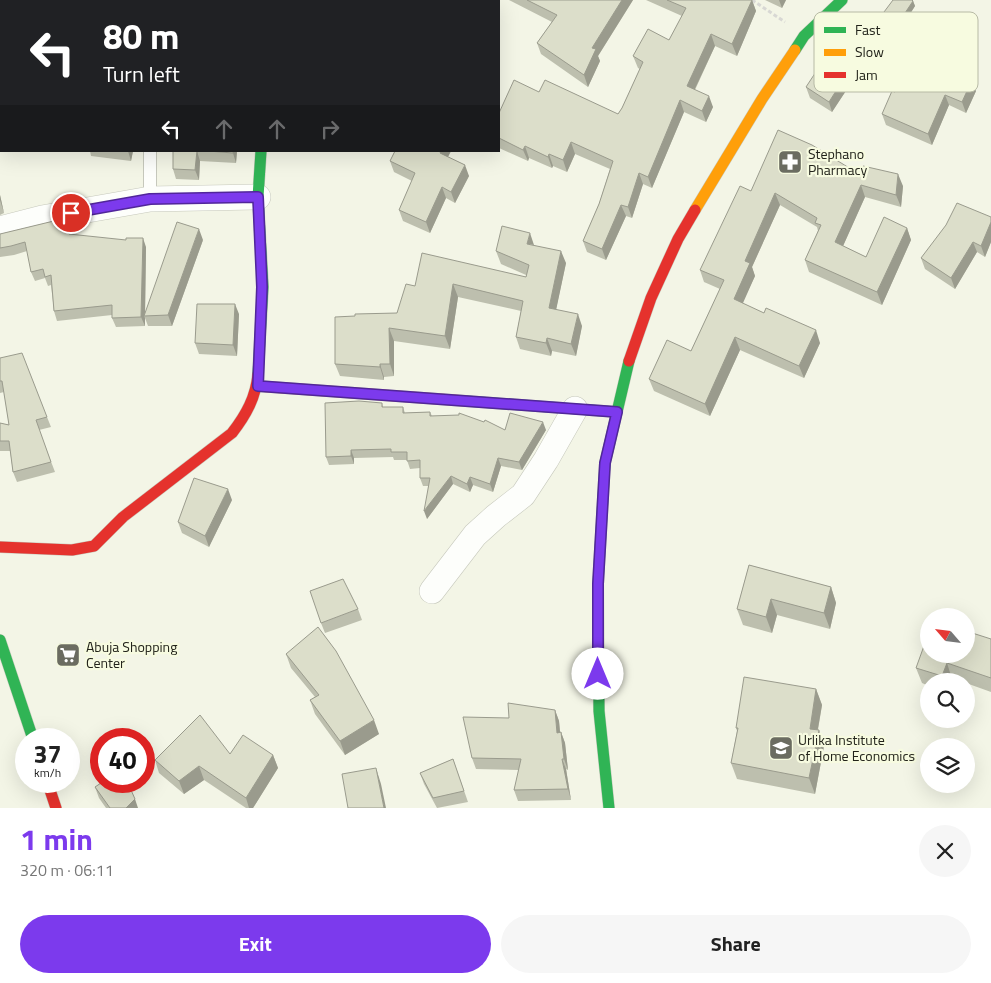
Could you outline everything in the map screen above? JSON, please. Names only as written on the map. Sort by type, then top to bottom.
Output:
[{"type":"street","points":[[829,12],[842,0]]},
{"type":"street","points":[[609,808],[599,711],[598,584],[605,463],[630,357],[651,298],[678,239],[762,99],[804,36],[814,27]]},
{"type":"street","points":[[0,547],[72,550],[94,546],[123,517],[232,433],[245,417],[258,386],[262,287],[258,197],[261,152]]},
{"type":"street","points":[[0,230],[42,218],[150,199],[258,197]]},
{"type":"street","points":[[258,386],[617,412]]},
{"type":"street","points":[[432,591],[475,535],[523,495],[576,409]]},
{"type":"street","points":[[0,640],[29,728]]},
{"type":"street","points":[[51,793],[56,808]]},
{"type":"lane","points":[[150,152],[150,199]]},
{"type":"path","points":[[752,0],[804,36]]},
{"type":"building","points":[[527,0],[622,0],[592,48],[596,49],[584,75],[537,43],[557,15]]},
{"type":"building","points":[[667,0],[752,0],[732,44],[711,34],[687,86],[709,96],[702,111],[680,100],[648,177],[639,173],[628,207],[621,205],[602,249],[583,241],[599,204],[613,161],[571,142],[563,160],[549,154],[548,157],[525,146],[523,150],[500,138],[500,111],[514,80],[539,92],[545,80],[618,114],[643,62],[633,56],[648,29],[669,40],[686,8]]},
{"type":"building","points":[[893,0],[913,1],[906,12],[884,12]]},
{"type":"building","points":[[814,75],[814,92],[835,92],[829,102],[806,87]]},
{"type":"building","points":[[892,92],[967,92],[962,102],[945,95],[928,134],[882,114]]},
{"type":"building","points":[[778,130],[812,145],[859,174],[863,166],[898,174],[896,195],[861,185],[835,242],[866,257],[884,217],[907,228],[877,292],[805,260],[821,225],[815,223],[817,218],[775,193],[745,261],[750,263],[734,299],[764,313],[766,308],[816,330],[799,366],[735,337],[705,404],[649,379],[667,340],[691,351],[724,280],[700,270],[740,186],[751,191]]},
{"type":"building","points":[[173,152],[197,152],[195,170],[173,169]]},
{"type":"building","points":[[394,152],[440,152],[465,165],[451,192],[442,187],[426,222],[399,210],[415,173],[390,161]]},
{"type":"building","points":[[957,203],[991,217],[991,222],[981,246],[973,242],[951,278],[921,258],[946,225]]},
{"type":"building","points":[[62,219],[63,226],[66,225],[69,234],[126,240],[126,238],[143,238],[141,317],[112,318],[112,305],[54,311],[51,275],[45,277],[43,269],[31,272],[25,242],[0,248],[0,234]]},
{"type":"building","points":[[177,222],[199,229],[168,315],[144,316]]},
{"type":"building","points":[[502,226],[530,233],[527,244],[561,251],[549,308],[578,314],[571,344],[547,338],[546,343],[516,337],[523,301],[453,284],[445,336],[389,328],[390,364],[380,364],[380,367],[335,364],[335,317],[355,316],[355,314],[397,313],[406,284],[415,286],[422,253],[526,277],[529,265],[496,251]]},
{"type":"building","points":[[197,304],[235,304],[233,345],[195,343]]},
{"type":"building","points":[[22,353],[47,417],[36,420],[51,462],[13,472],[9,441],[0,441],[0,423],[9,425],[2,381],[0,381],[0,358]]},
{"type":"building","points":[[359,401],[382,403],[382,407],[403,407],[403,413],[430,412],[430,416],[459,415],[459,413],[484,422],[485,420],[505,430],[510,413],[543,422],[519,462],[498,458],[490,484],[470,477],[467,484],[451,476],[424,511],[430,478],[420,478],[420,460],[407,461],[407,452],[391,452],[391,449],[351,450],[351,456],[326,457],[325,403]]},
{"type":"building","points":[[194,478],[228,489],[205,536],[178,522]]},
{"type":"building","points":[[749,565],[831,587],[824,613],[771,599],[766,617],[737,609]]},
{"type":"building","points":[[343,579],[358,609],[321,623],[310,591]]},
{"type":"building","points":[[318,627],[336,651],[374,720],[340,741],[310,700],[319,695],[286,654]]},
{"type":"building","points":[[975,634],[991,639],[991,678],[947,663],[975,663]]},
{"type":"building","points":[[920,657],[920,663],[947,663],[943,673],[932,673],[916,668]]},
{"type":"building","points":[[744,677],[816,689],[810,729],[819,730],[809,778],[731,763],[738,728],[736,728]]},
{"type":"building","points":[[508,703],[555,710],[557,733],[561,732],[564,759],[562,759],[568,789],[514,790],[521,759],[472,758],[463,717],[509,718]]},
{"type":"building","points":[[200,715],[230,754],[243,735],[273,755],[246,798],[199,766],[179,781],[155,760]]},
{"type":"building","points":[[453,759],[464,791],[433,798],[420,773]]},
{"type":"building","points":[[376,768],[384,808],[348,808],[342,774]]},
{"type":"building","points":[[99,793],[132,793],[135,799],[126,808],[110,808]]},
{"type":"traffic: fast","points":[[829,12],[842,0]]},
{"type":"traffic: fast","points":[[795,50],[804,36],[814,27]]},
{"type":"traffic: fast","points":[[258,374],[263,287],[258,197],[261,152]]},
{"type":"traffic: fast","points":[[609,808],[599,711],[598,584],[605,463],[629,361]]},
{"type":"traffic: fast","points":[[466,401],[617,412]]},
{"type":"traffic: fast","points":[[0,640],[29,728]]},
{"type":"traffic: slow","points":[[695,210],[762,99],[795,50]]},
{"type":"traffic: slow","points":[[257,386],[466,401]]},
{"type":"traffic: jam","points":[[629,361],[651,298],[678,239],[695,210]]},
{"type":"traffic: jam","points":[[0,547],[72,550],[94,546],[123,517],[232,433],[250,405],[258,374]]},
{"type":"traffic: jam","points":[[51,793],[56,808]]},
{"type":"place","name":"Stephano Pharmacy","points":[[790,162]]},
{"type":"place","name":"Abuja Shopping Center","points":[[68,655]]},
{"type":"place","name":"Urlika Institute of Home Economics","points":[[781,748]]},
{"type":"route","points":[[71,213],[150,199],[258,197],[262,287],[258,386],[617,412],[605,463],[598,584],[598,674]]}]
